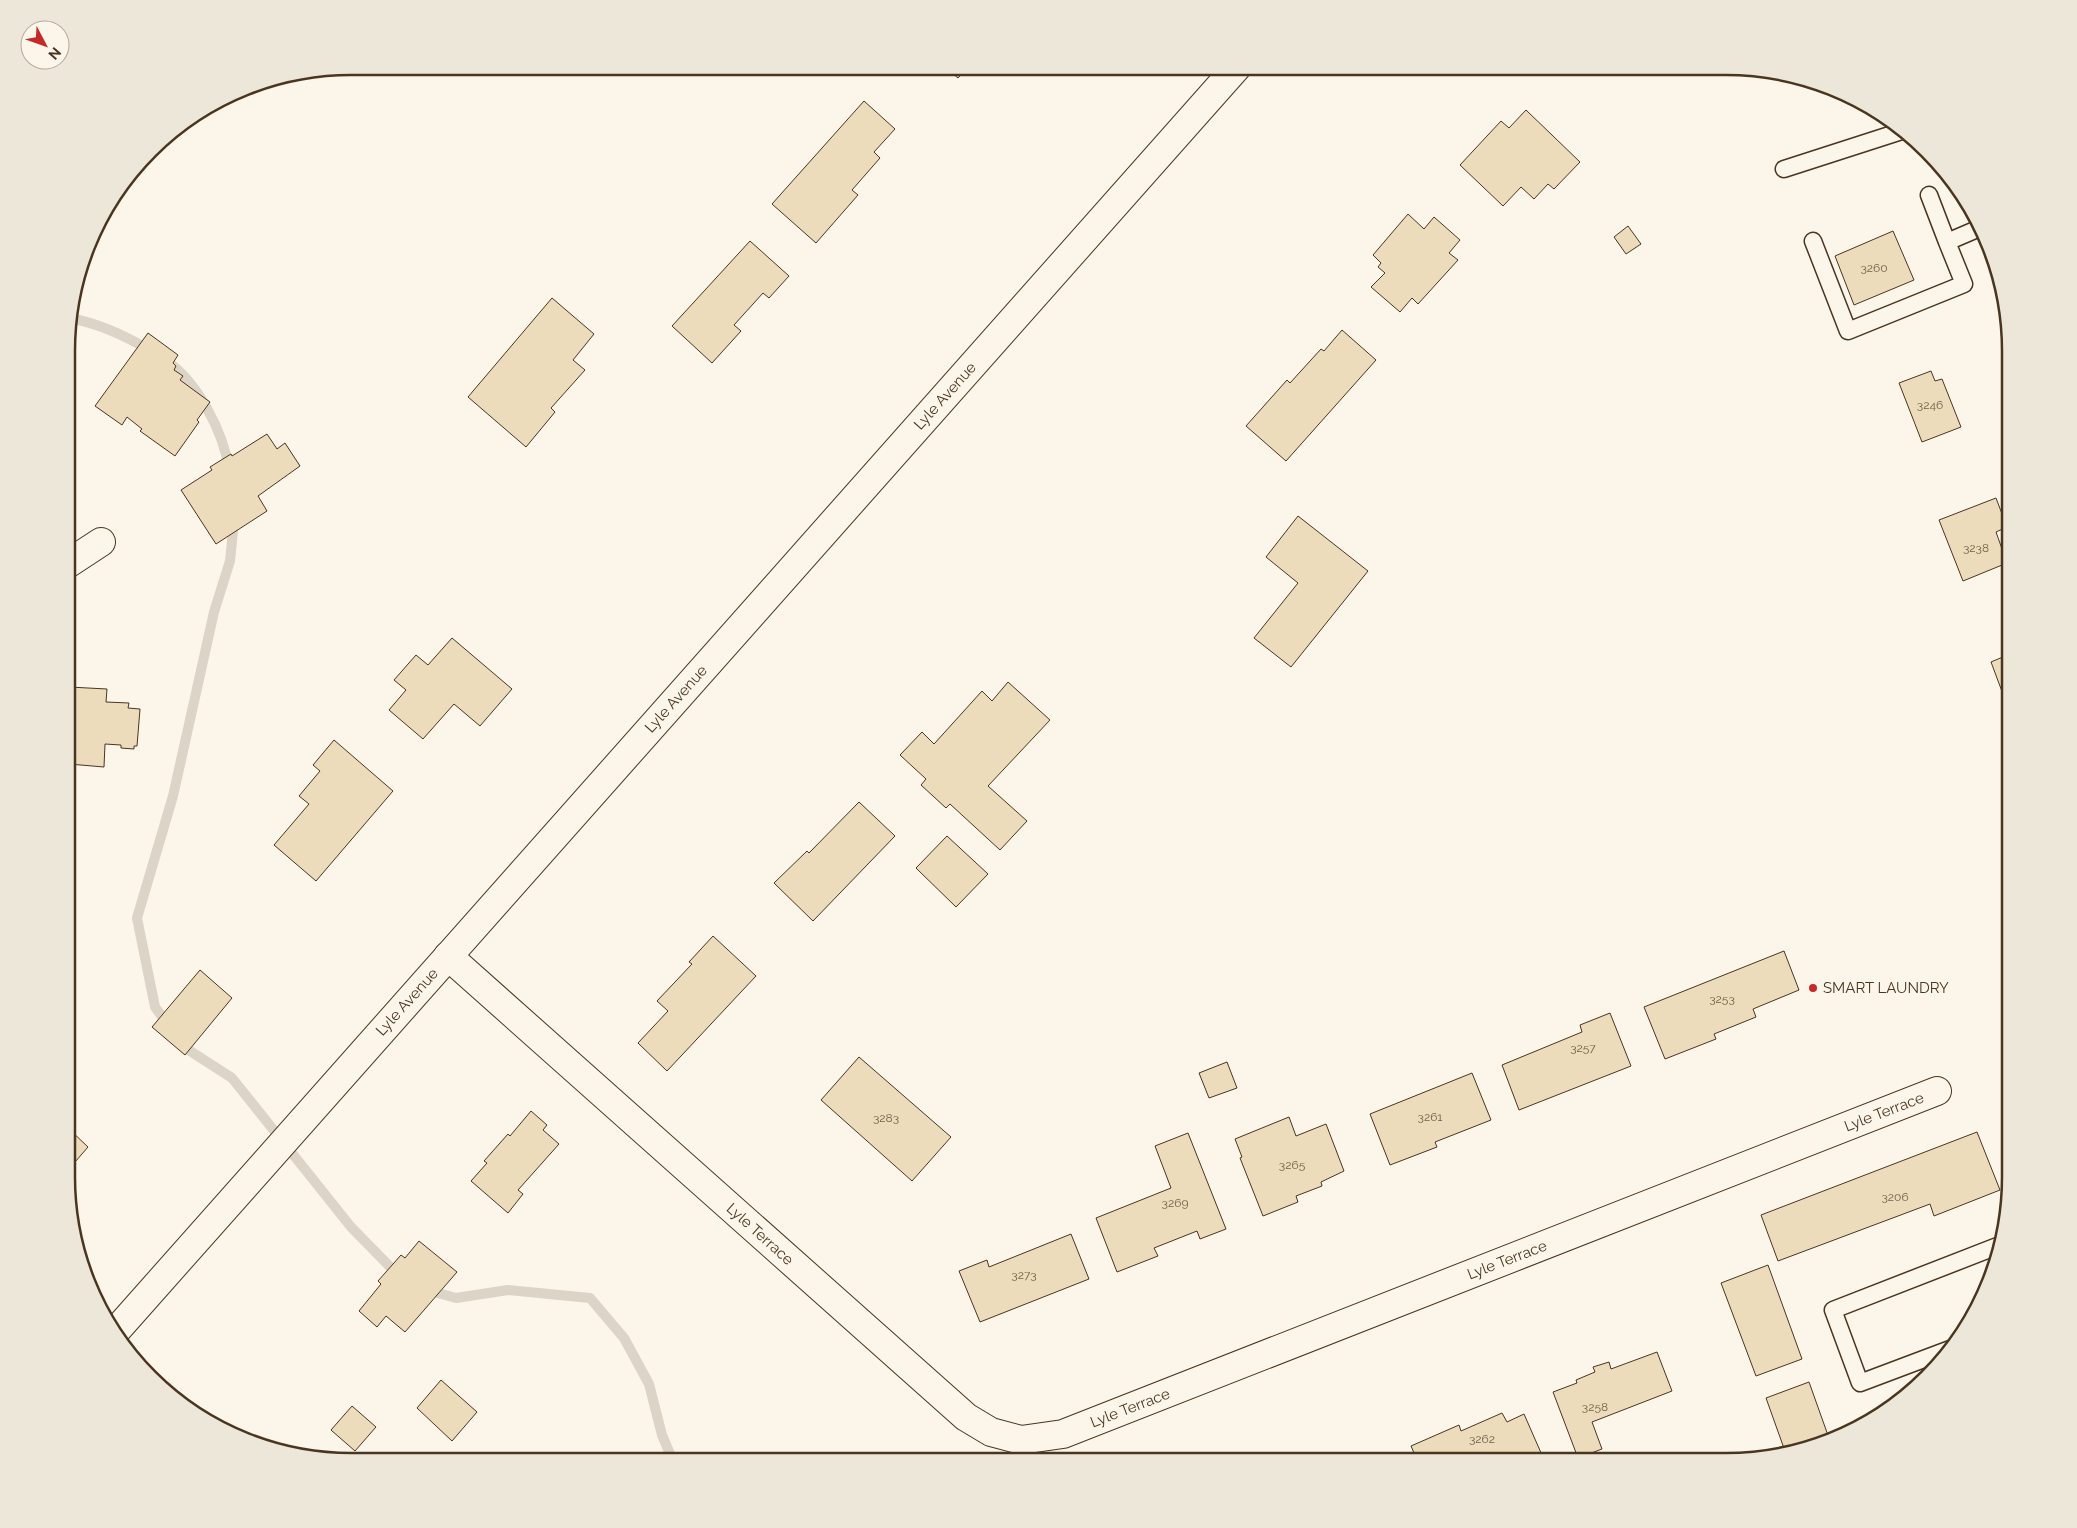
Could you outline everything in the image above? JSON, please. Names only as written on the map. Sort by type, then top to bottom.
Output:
[{"type":"street","name":"Lyle Avenue","points":[[119,1327],[1230,75]]},
{"type":"street","points":[[75,559],[101,542]]},
{"type":"street","name":"Lyle Terrace","points":[[448,956],[966,1417],[991,1432],[1021,1440],[1063,1434],[1937,1091]]},
{"type":"lane","points":[[1784,169],[1895,133]]},
{"type":"lane","points":[[1812,241],[1848,331],[1964,284],[1929,195]]},
{"type":"lane","points":[[1947,242],[1975,231]]},
{"type":"lane","points":[[1938,1354],[1860,1383],[1833,1310],[1993,1249]]},
{"type":"building","points":[[864,101],[895,129],[874,152],[880,158],[852,190],[858,195],[816,243],[772,204]]},
{"type":"building","points":[[1526,110],[1580,162],[1554,189],[1548,184],[1534,199],[1521,187],[1503,206],[1460,165],[1501,121],[1509,128]]},
{"type":"building","points":[[1408,214],[1424,229],[1434,217],[1460,240],[1449,253],[1458,260],[1418,304],[1412,298],[1400,312],[1371,287],[1385,273],[1378,267],[1381,263],[1373,255]]},
{"type":"building","points":[[1628,226],[1641,244],[1626,254],[1614,237]]},
{"type":"building","points":[[1893,231],[1914,280],[1854,305],[1835,256]]},
{"type":"building","points":[[750,241],[789,276],[769,298],[763,293],[734,325],[741,331],[712,363],[672,326]]},
{"type":"building","points":[[552,298],[594,334],[573,360],[585,370],[551,408],[555,412],[526,447],[468,397]]},
{"type":"building","points":[[1342,330],[1376,360],[1286,461],[1246,426],[1287,380],[1290,383],[1321,349],[1324,351]]},
{"type":"building","points":[[148,333],[178,355],[173,363],[176,366],[174,370],[183,376],[180,380],[210,402],[197,420],[199,422],[175,456],[140,431],[142,429],[127,417],[122,425],[95,406]]},
{"type":"building","points":[[1931,371],[1935,381],[1942,379],[1961,427],[1922,442],[1899,383]]},
{"type":"building","points":[[267,434],[277,449],[285,443],[300,466],[258,496],[267,511],[216,544],[181,490],[212,470],[210,467],[231,454],[232,456]]},
{"type":"building","points":[[1996,498],[2002,514],[2002,529],[1996,532],[2002,549],[2002,565],[1963,581],[1939,520]]},
{"type":"building","points":[[1298,516],[1368,571],[1291,667],[1254,638],[1298,583],[1266,557]]},
{"type":"building","points":[[452,638],[512,689],[480,726],[454,704],[423,739],[389,710],[406,690],[394,680],[416,655],[428,665]]},
{"type":"building","points":[[2002,657],[2002,692],[1991,662]]},
{"type":"building","points":[[1008,682],[1050,720],[988,786],[1027,821],[1000,850],[950,804],[946,808],[921,785],[926,779],[900,755],[922,732],[934,744],[982,691],[992,701]]},
{"type":"building","points":[[75,687],[107,689],[106,702],[129,703],[128,708],[140,709],[137,746],[134,746],[134,749],[121,748],[121,745],[105,744],[104,767],[75,765]]},
{"type":"building","points":[[334,740],[393,791],[316,881],[274,845],[309,804],[299,796],[320,771],[313,765]]},
{"type":"building","points":[[859,802],[895,836],[813,921],[774,883],[807,851],[809,853]]},
{"type":"building","points":[[947,836],[988,874],[956,907],[916,868]]},
{"type":"building","points":[[713,936],[756,976],[667,1071],[638,1043],[668,1011],[657,1001],[692,964],[689,962]]},
{"type":"building","points":[[1784,951],[1799,990],[1753,1009],[1756,1017],[1714,1034],[1716,1039],[1665,1059],[1644,1007]]},
{"type":"building","points":[[200,970],[232,998],[185,1055],[152,1027]]},
{"type":"building","points":[[1610,1013],[1631,1066],[1519,1110],[1502,1065],[1582,1032],[1580,1025]]},
{"type":"building","points":[[859,1057],[951,1137],[912,1181],[821,1100]]},
{"type":"building","points":[[1227,1062],[1237,1088],[1209,1098],[1199,1073]]},
{"type":"building","points":[[1472,1073],[1491,1120],[1435,1142],[1437,1147],[1390,1165],[1370,1114]]},
{"type":"building","points":[[531,1111],[547,1125],[543,1130],[559,1144],[518,1190],[523,1194],[508,1213],[471,1181],[487,1163],[484,1161],[508,1134],[510,1136]]},
{"type":"building","points":[[1289,1117],[1296,1136],[1326,1124],[1344,1171],[1321,1182],[1322,1186],[1296,1196],[1298,1202],[1263,1216],[1240,1158],[1242,1157],[1235,1139]]},
{"type":"building","points":[[1977,1132],[2000,1190],[1934,1216],[1930,1204],[1778,1261],[1761,1215]]},
{"type":"building","points":[[1188,1133],[1226,1229],[1200,1239],[1197,1231],[1154,1248],[1158,1256],[1117,1272],[1096,1218],[1171,1188],[1155,1146]]},
{"type":"building","points":[[75,1135],[88,1147],[75,1162]]},
{"type":"building","points":[[1071,1234],[1089,1279],[980,1322],[959,1271],[987,1260],[989,1267]]},
{"type":"building","points":[[419,1241],[457,1272],[405,1332],[386,1316],[377,1327],[359,1311],[381,1284],[378,1281],[401,1255],[405,1258]]},
{"type":"building","points":[[1768,1265],[1802,1359],[1756,1376],[1721,1283]]},
{"type":"building","points":[[1657,1352],[1672,1391],[1592,1422],[1602,1449],[1591,1453],[1576,1453],[1553,1392],[1577,1383],[1576,1380],[1595,1372],[1593,1367],[1609,1362],[1611,1369]]},
{"type":"building","points":[[441,1380],[477,1412],[452,1441],[417,1408]]},
{"type":"building","points":[[1809,1382],[1827,1434],[1784,1447],[1766,1398]]},
{"type":"building","points":[[352,1406],[376,1427],[355,1451],[331,1430]]},
{"type":"building","points":[[1502,1413],[1507,1422],[1524,1414],[1541,1453],[1414,1453],[1411,1446],[1459,1425],[1461,1431]]},
{"type":"waterway","points":[[77,320],[111,331],[151,351]]},
{"type":"waterway","points":[[165,360],[188,380],[207,409],[221,440],[229,470]]},
{"type":"waterway","points":[[169,1026],[155,1007],[137,918],[173,796],[214,612],[230,561],[234,521]]},
{"type":"waterway","points":[[181,1041],[187,1049],[232,1078],[351,1227],[399,1276]]},
{"type":"waterway","points":[[427,1290],[456,1298],[508,1290],[590,1298],[624,1338],[649,1384],[662,1435],[670,1453]]},
{"type":"place","name":"SMART LAUNDRY","points":[[1813,988]]}]
